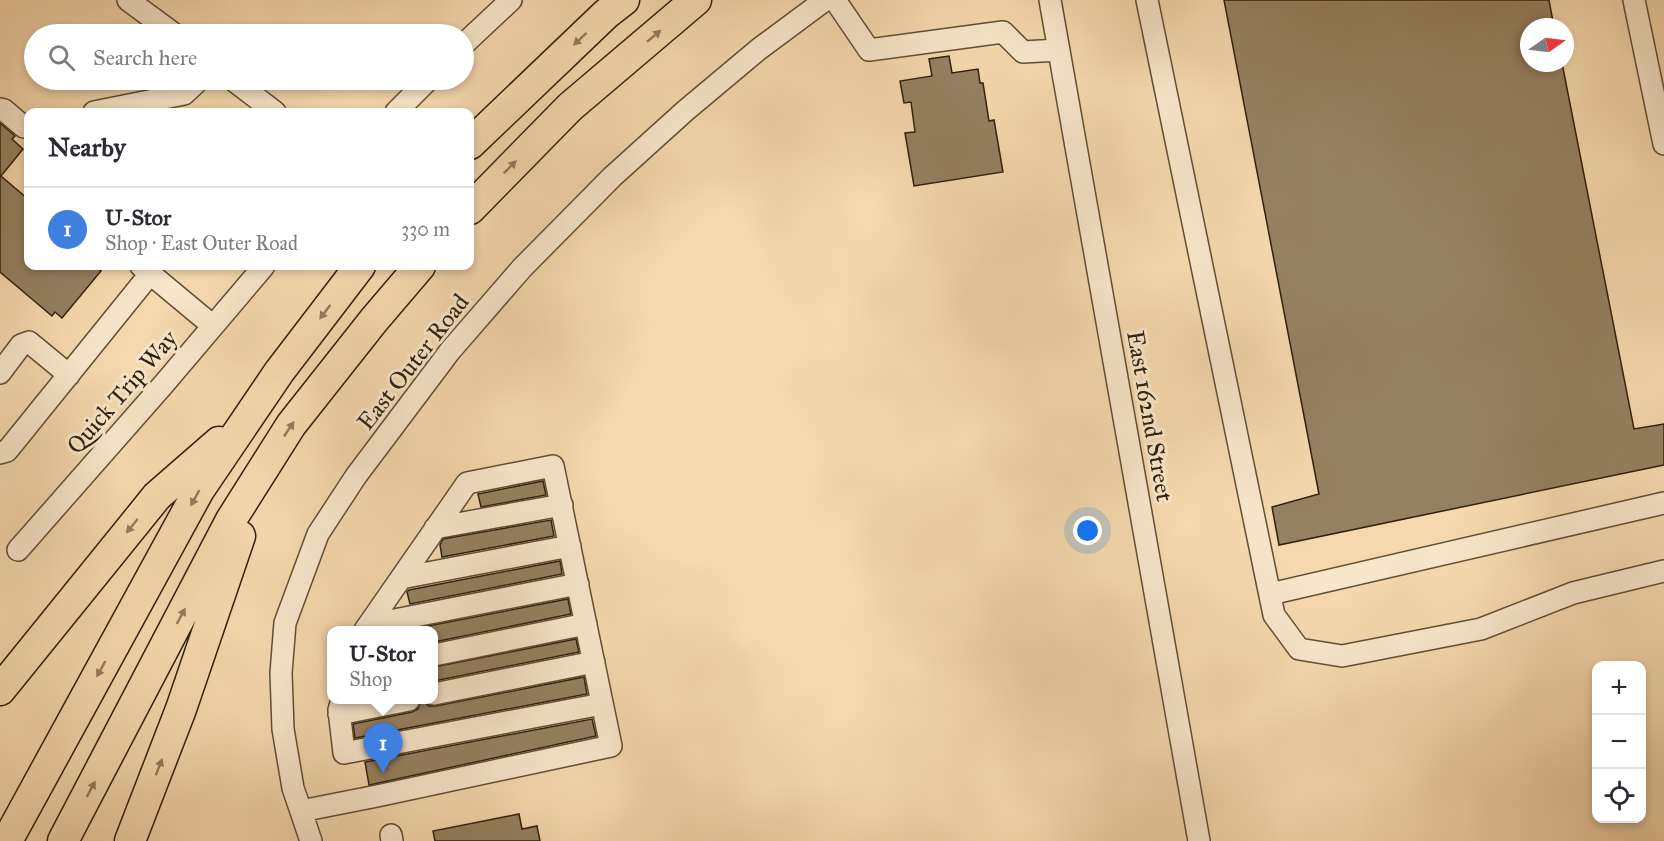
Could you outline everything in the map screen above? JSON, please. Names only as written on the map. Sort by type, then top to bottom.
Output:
[{"type":"highway","points":[[474,140],[606,14],[624,0]]},
{"type":"highway","points":[[474,205],[570,107],[696,0]]},
{"type":"highway","points":[[7,841],[199,490],[279,372],[357,270]]},
{"type":"highway","points":[[63,841],[231,520],[291,425],[417,270]]},
{"type":"highway","points":[[0,690],[157,496],[250,414]]},
{"type":"highway","points":[[130,841],[181,709],[261,472]]},
{"type":"street","points":[[128,0],[160,24]]},
{"type":"street","points":[[474,35],[511,0]]},
{"type":"street","name":"East Outer Road","points":[[311,841],[293,788],[283,729],[281,673],[285,623],[318,534],[356,476],[450,351],[522,267],[612,177],[685,111],[759,49],[825,0]]},
{"type":"street","points":[[835,0],[869,50],[1003,32],[1023,52],[1059,50]]},
{"type":"street","name":"East 162nd Street","points":[[1050,0],[1199,841]]},
{"type":"street","points":[[1147,0],[1274,615],[1299,649],[1342,657],[1481,629],[1573,593],[1664,571]]},
{"type":"street","points":[[1634,0],[1664,144]]},
{"type":"street","points":[[113,108],[184,94],[189,90]]},
{"type":"street","points":[[246,90],[270,108]]},
{"type":"street","points":[[400,108],[418,90]]},
{"type":"street","points":[[0,109],[24,126]]},
{"type":"street","points":[[0,453],[7,451],[69,375],[145,270],[213,326]]},
{"type":"street","name":"Quick Trip Way","points":[[18,550],[261,270]]},
{"type":"street","points":[[0,373],[21,345],[29,342],[69,375]]},
{"type":"street","points":[[301,811],[611,746],[554,466],[466,483],[368,626]]},
{"type":"street","points":[[1270,594],[1664,503]]},
{"type":"street","points":[[435,528],[562,506]]},
{"type":"street","points":[[401,578],[570,546]]},
{"type":"street","points":[[377,626],[578,584]]},
{"type":"street","points":[[438,654],[586,624]]},
{"type":"street","points":[[438,693],[594,662]]},
{"type":"street","points":[[360,704],[341,706],[344,753],[602,704]]},
{"type":"building","points":[[1224,0],[1549,0],[1552,18],[1520,18],[1520,72],[1564,72],[1634,429],[1664,424],[1664,465],[1279,545],[1272,507],[1319,494]]},
{"type":"building","points":[[949,56],[952,73],[978,69],[980,83],[983,83],[989,121],[994,120],[1003,172],[914,186],[905,133],[915,132],[911,102],[904,103],[900,81],[932,76],[929,59]]},
{"type":"building","points":[[0,123],[15,136],[12,139],[23,149],[1,176],[24,196],[24,270],[101,271],[62,318],[55,312],[52,316],[0,272]]},
{"type":"building","points":[[543,481],[546,495],[481,507],[478,494]]},
{"type":"building","points":[[551,520],[554,536],[442,557],[440,545],[443,539]]},
{"type":"building","points":[[560,561],[562,574],[410,604],[407,592],[409,590]]},
{"type":"building","points":[[568,599],[571,614],[438,641],[438,626],[428,626]]},
{"type":"building","points":[[576,639],[579,652],[438,680],[438,666]]},
{"type":"building","points":[[584,677],[587,694],[355,738],[353,724],[412,712],[418,709],[420,704],[436,706]]},
{"type":"building","points":[[592,719],[596,736],[369,785],[365,762]]},
{"type":"building","points":[[519,814],[522,829],[537,826],[540,841],[435,841],[433,831]]},
{"type":"place","name":"U-Stor","points":[[383,773]]}]
